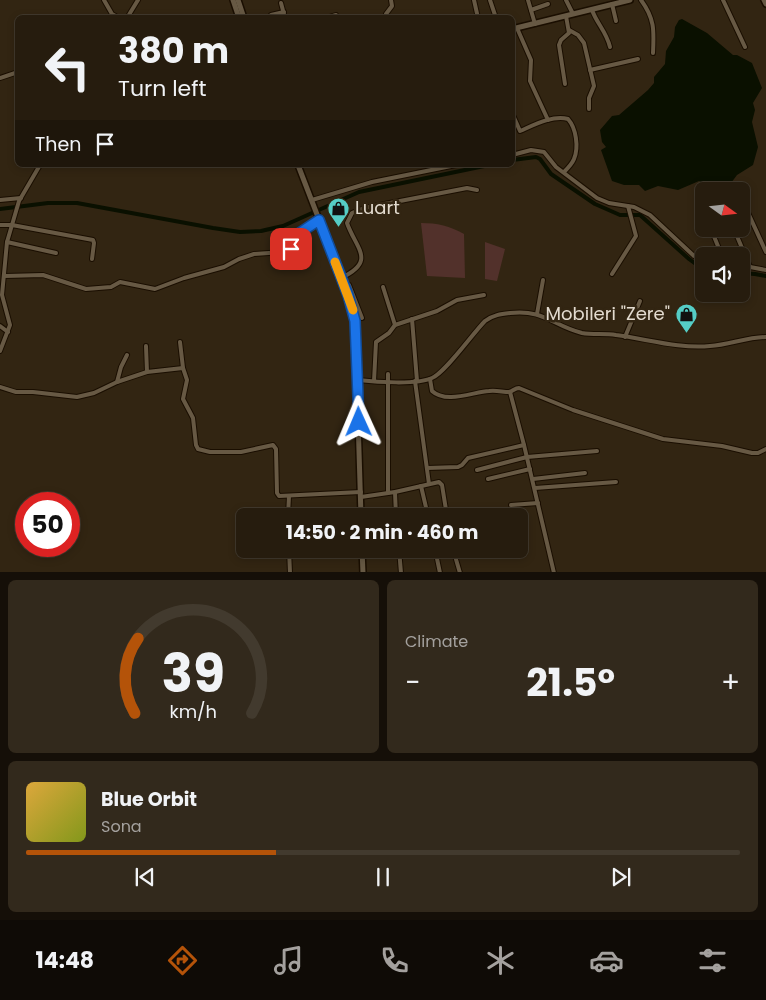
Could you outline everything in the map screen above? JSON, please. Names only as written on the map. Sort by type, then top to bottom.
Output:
[{"type":"main road","points":[[233,0],[238,15]]},
{"type":"main road","points":[[238,0],[243,15]]},
{"type":"main road","points":[[515,29],[592,10],[608,3],[630,0]]},
{"type":"main road","points":[[764,0],[766,4]]},
{"type":"main road","points":[[299,167],[342,280],[355,321],[361,508]]},
{"type":"main road","points":[[362,558],[363,572]]},
{"type":"street","points":[[104,0],[114,15]]},
{"type":"street","points":[[129,15],[138,0]]},
{"type":"street","points":[[386,15],[392,6],[391,0]]},
{"type":"street","points":[[474,0],[477,15]]},
{"type":"street","points":[[490,0],[495,15]]},
{"type":"street","points":[[528,0],[535,24]]},
{"type":"street","points":[[566,0],[573,14]]},
{"type":"street","points":[[641,0],[649,11],[653,22],[653,53]]},
{"type":"street","points":[[723,0],[745,47]]},
{"type":"street","points":[[281,2],[284,15]]},
{"type":"street","points":[[608,3],[616,21]]},
{"type":"street","points":[[531,10],[548,4]]},
{"type":"street","points":[[592,10],[594,17],[606,34],[610,47]]},
{"type":"street","points":[[271,15],[284,12]]},
{"type":"street","points":[[565,84],[559,45],[569,33],[566,16]]},
{"type":"street","points":[[515,29],[531,60],[530,81],[548,120]]},
{"type":"street","points":[[569,30],[583,40],[594,86],[589,98],[589,109]]},
{"type":"street","points":[[590,70],[638,59]]},
{"type":"street","points":[[0,78],[15,73]]},
{"type":"street","points":[[515,120],[520,131],[548,120],[568,119],[573,127],[576,148],[571,165],[564,172]]},
{"type":"street","points":[[515,154],[531,150],[544,152],[556,167],[603,201],[639,209],[650,215],[695,256]]},
{"type":"street","points":[[0,351],[10,325],[2,295],[7,242],[20,200],[39,167]]},
{"type":"street","points":[[415,167],[416,172]]},
{"type":"street","points":[[312,202],[372,182],[445,167]]},
{"type":"street","points":[[362,318],[349,285],[342,280],[354,272],[361,261],[361,254],[347,223],[349,216],[364,208],[467,188],[477,190]]},
{"type":"street","points":[[0,193],[2,199],[20,200]]},
{"type":"street","points":[[612,274],[636,236],[628,206]]},
{"type":"street","points":[[750,217],[766,252]]},
{"type":"street","points":[[5,276],[43,275],[86,289],[111,287],[120,282],[156,289],[184,278],[224,267],[254,254],[284,252],[291,249],[295,247],[298,234],[319,219]]},
{"type":"street","points":[[0,225],[12,225],[92,240],[94,243],[92,259]]},
{"type":"street","points":[[7,242],[56,253]]},
{"type":"street","points":[[750,267],[766,270]]},
{"type":"street","points":[[537,314],[543,280]]},
{"type":"street","points":[[383,286],[395,325]]},
{"type":"street","points":[[374,381],[376,342],[389,333],[395,325],[437,311],[457,300],[484,295]]},
{"type":"street","points":[[625,337],[640,301]]},
{"type":"street","points":[[358,380],[388,382],[430,379],[441,371],[490,317],[513,312],[537,314],[580,332],[694,347],[766,337]]},
{"type":"street","points":[[412,319],[416,381],[429,484]]},
{"type":"street","points":[[0,326],[8,332]]},
{"type":"street","points":[[180,342],[183,368],[187,380],[183,398],[192,418],[198,448],[210,452],[241,452],[273,446],[276,449],[277,493],[279,496],[388,493],[441,483],[446,508]]},
{"type":"street","points":[[146,346],[147,372]]},
{"type":"street","points":[[117,382],[120,367],[127,354]]},
{"type":"street","points":[[0,387],[16,392],[76,397],[94,393],[117,382],[147,372],[183,368]]},
{"type":"street","points":[[388,374],[388,493]]},
{"type":"street","points":[[430,379],[432,391],[440,396],[450,397],[492,391],[510,392],[517,388],[573,410],[664,439],[722,446],[752,453],[765,452]]},
{"type":"street","points":[[510,392],[533,479],[554,572]]},
{"type":"street","points":[[427,468],[458,467],[468,458],[524,445]]},
{"type":"street","points":[[477,470],[527,457],[597,451]]},
{"type":"street","points":[[488,479],[530,469]]},
{"type":"street","points":[[533,479],[586,473]]},
{"type":"street","points":[[535,488],[616,482]]},
{"type":"street","points":[[421,486],[426,508]]},
{"type":"street","points":[[395,492],[396,508]]},
{"type":"street","points":[[288,508],[289,496]]},
{"type":"street","points":[[511,505],[538,503]]},
{"type":"street","points":[[289,558],[290,572]]},
{"type":"street","points":[[399,558],[401,572]]},
{"type":"street","points":[[437,558],[440,572]]},
{"type":"street","points":[[456,558],[460,572]]},
{"type":"shaded area","points":[[682,19],[707,33],[733,55],[737,55],[752,63],[762,88],[753,103],[755,110],[752,122],[758,147],[753,165],[737,175],[732,182],[699,181],[678,190],[658,186],[645,191],[639,185],[624,185],[612,181],[601,150],[606,147],[602,142],[600,130],[612,116],[619,115],[654,83],[654,77],[665,64],[666,51],[674,37],[675,27],[679,20]]},
{"type":"shaded area","points":[[421,223],[443,226],[464,234],[465,278],[427,276]]},
{"type":"shaded area","points":[[485,242],[505,249],[497,281],[485,279]]},
{"type":"waterway","points":[[515,160],[536,157],[540,159],[551,174],[595,204],[620,215],[640,215],[695,263]]},
{"type":"waterway","points":[[0,209],[48,203],[77,203],[213,228],[240,232],[261,231],[283,226],[359,192],[479,167]]},
{"type":"waterway","points":[[750,274],[766,276]]},
{"type":"slow traffic","points":[[335,262],[353,310]]},
{"type":"place","name":"Luart","points":[[339,227]]},
{"type":"place","name":"Mobileri \"Zere\"","points":[[686,333]]},
{"type":"route","points":[[291,249],[295,247],[298,234],[319,220],[353,310],[357,331],[359,422]]}]
